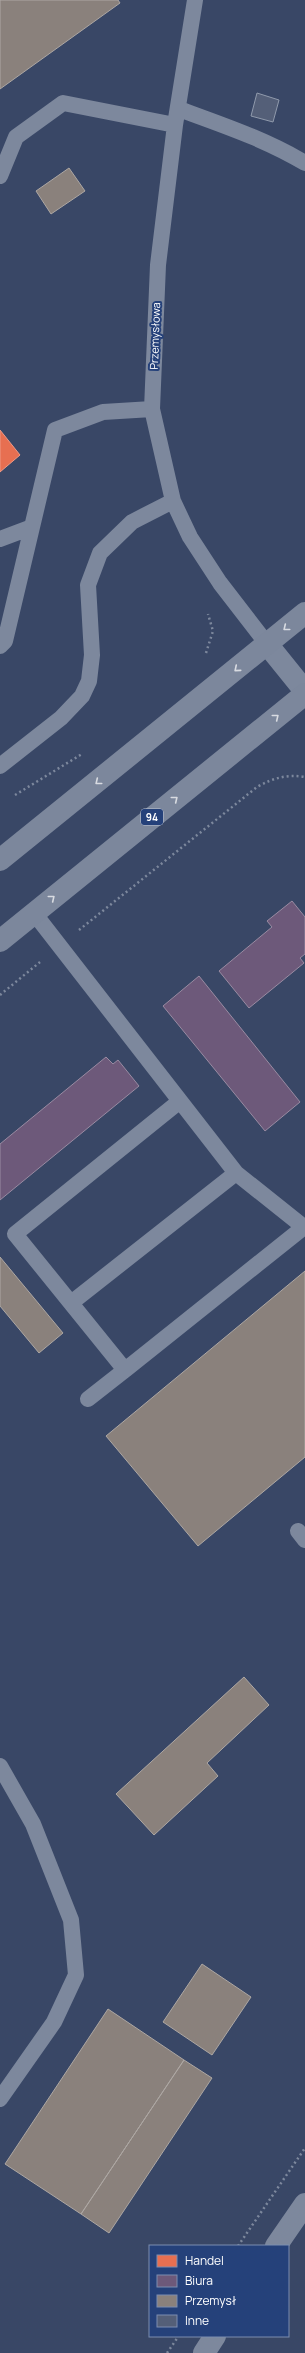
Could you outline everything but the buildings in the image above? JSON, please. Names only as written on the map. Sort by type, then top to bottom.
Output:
[{"type":"main road","points":[[0,860],[305,613]]},
{"type":"main road","name":"94","points":[[0,941],[305,694]]},
{"type":"street","points":[[267,644],[305,691]]},
{"type":"street","points":[[277,2245],[305,2204]]},
{"type":"street","points":[[204,2353],[214,2337]]},
{"type":"lane","name":"Przemysłowa","points":[[195,0],[179,109],[175,126],[158,265],[152,409],[173,501],[190,537],[220,583],[267,644]]},
{"type":"lane","points":[[0,176],[16,137],[63,103],[175,126]]},
{"type":"lane","points":[[179,109],[254,137],[281,149],[305,163]]},
{"type":"lane","points":[[0,646],[5,641],[55,430],[103,412],[152,409]]},
{"type":"lane","points":[[0,766],[61,718],[82,696],[89,681],[92,655],[88,585],[100,553],[132,522],[173,501]]},
{"type":"lane","points":[[0,539],[32,527]]},
{"type":"lane","points":[[34,913],[236,1173],[305,1228],[88,1399]]},
{"type":"lane","points":[[125,1370],[15,1234],[180,1101]]},
{"type":"lane","points":[[71,1303],[236,1173]]},
{"type":"lane","points":[[0,1766],[33,1824],[71,1920],[76,1975],[54,2022],[0,2099]]},
{"type":"path","points":[[204,659],[210,648],[213,631],[208,614]]},
{"type":"path","points":[[0,995],[257,787],[273,778],[295,775],[305,777]]},
{"type":"path","points":[[239,2245],[305,2148]]},
{"type":"path","points":[[167,2353],[177,2337]]}]
